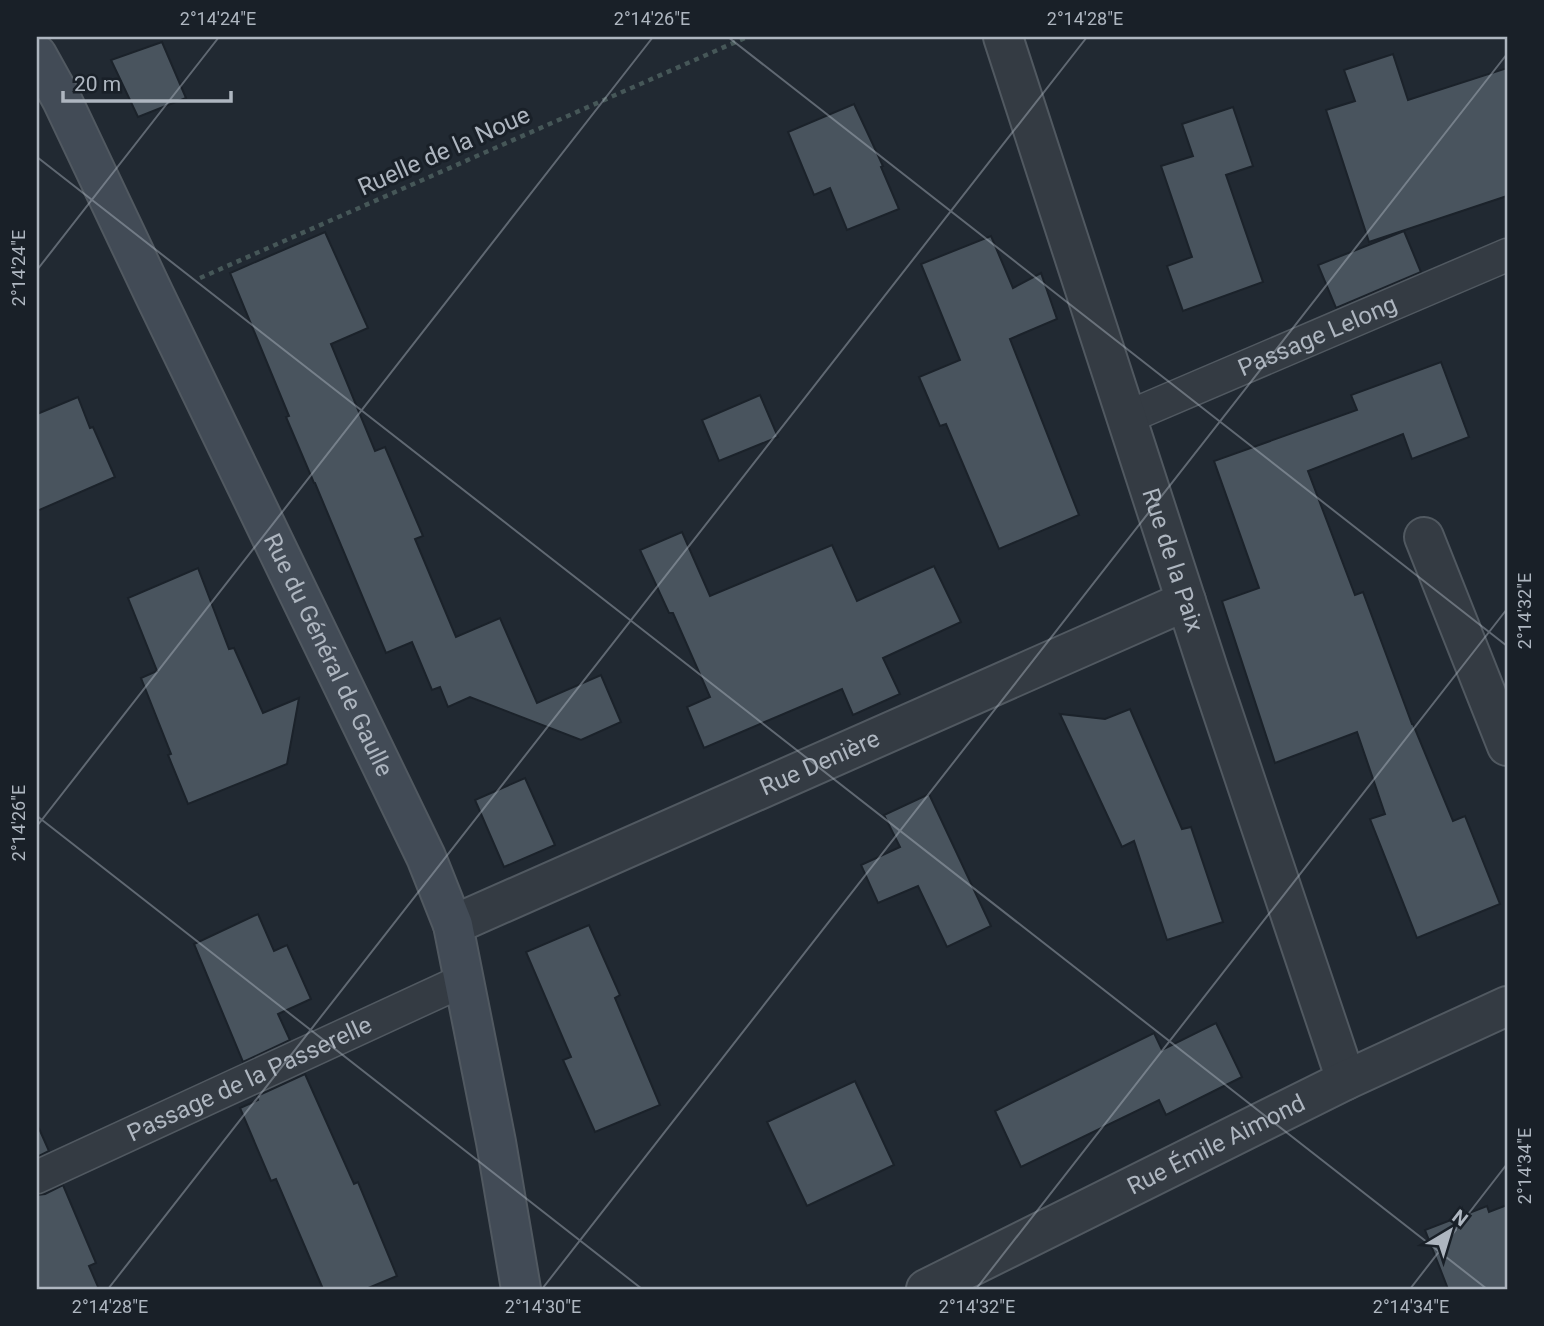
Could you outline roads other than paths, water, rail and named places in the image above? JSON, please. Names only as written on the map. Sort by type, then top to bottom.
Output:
[{"type":"street","name":"Rue de la Paix","points":[[1003,37],[1186,601],[1346,1080]]},
{"type":"street","name":"Rue du Général de Gaulle","points":[[37,55],[62,100],[426,857],[453,925],[496,1142],[521,1289]]},
{"type":"street","points":[[1424,537],[1507,746]]},
{"type":"street","name":"Rue Denière","points":[[453,925],[1186,601]]},
{"type":"street","name":"Rue Émile Aimond","points":[[926,1289],[1346,1080],[1507,1006]]},
{"type":"lane","name":"Passage Lelong","points":[[1128,417],[1507,256]]},
{"type":"lane","name":"Passage de la Passerelle","points":[[37,1177],[464,980]]}]
